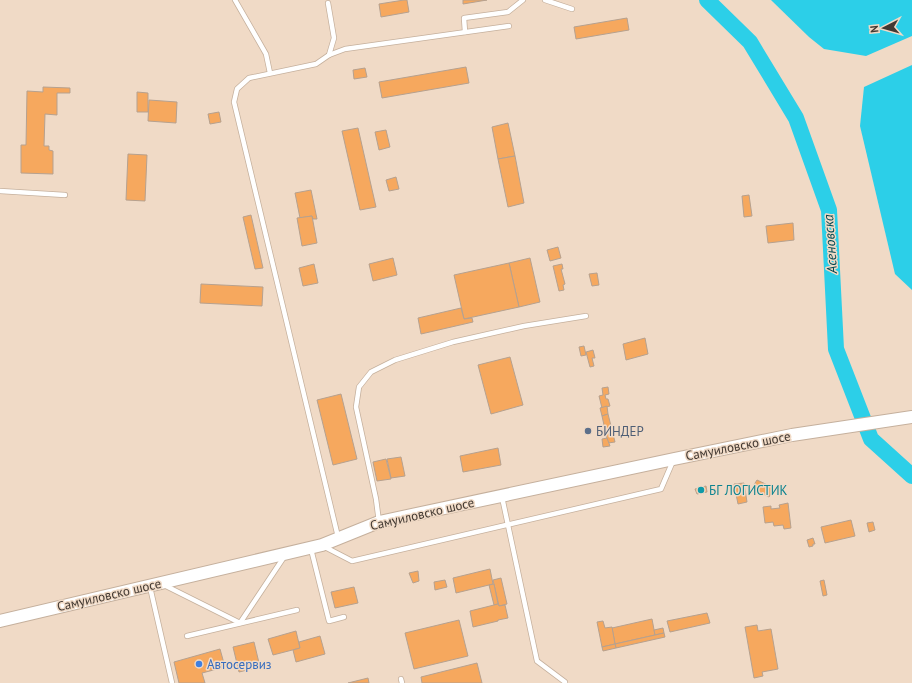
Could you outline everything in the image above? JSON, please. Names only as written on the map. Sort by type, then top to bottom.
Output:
[{"type":"street","name":"Самуиловско шосе","points":[[0,621],[316,547],[379,522],[792,435],[912,417]]},
{"type":"lane","points":[[235,0],[266,54],[270,74]]},
{"type":"lane","points":[[465,32],[464,18],[508,12],[523,0]]},
{"type":"lane","points":[[546,0],[572,9]]},
{"type":"lane","points":[[328,3],[334,38],[329,55]]},
{"type":"lane","points":[[338,539],[234,102],[237,89],[249,78],[316,64],[329,55],[345,49],[509,26]]},
{"type":"lane","points":[[0,191],[65,195]]},
{"type":"lane","points":[[379,522],[376,499],[356,407],[359,387],[371,372],[395,360],[453,342],[524,326],[586,316]]},
{"type":"lane","points":[[316,547],[352,561],[661,489],[674,459]]},
{"type":"lane","points":[[502,496],[537,661],[565,683]]},
{"type":"lane","points":[[316,547],[329,621],[344,617]]},
{"type":"lane","points":[[240,623],[286,554]]},
{"type":"lane","points":[[155,584],[240,623]]},
{"type":"lane","points":[[155,584],[172,683]]},
{"type":"lane","points":[[187,636],[296,610]]},
{"type":"water","points":[[771,0],[912,0],[912,36],[866,56],[824,49],[809,37]]},
{"type":"water","points":[[912,65],[912,290],[895,274],[860,126],[864,87]]},
{"type":"building","points":[[407,0],[409,12],[381,17],[379,4]]},
{"type":"building","points":[[463,0],[487,0],[463,4]]},
{"type":"building","points":[[627,18],[629,30],[576,39],[574,27]]},
{"type":"building","points":[[466,67],[469,83],[382,98],[379,82]]},
{"type":"building","points":[[365,68],[367,77],[354,79],[353,70]]},
{"type":"building","points":[[43,87],[70,88],[70,93],[57,93],[57,115],[45,114],[44,146],[49,146],[49,150],[53,151],[53,174],[21,173],[21,145],[26,145],[27,91],[43,92]]},
{"type":"building","points":[[137,92],[148,93],[148,112],[137,112]]},
{"type":"building","points":[[149,100],[177,102],[176,123],[148,121]]},
{"type":"building","points":[[219,112],[221,122],[210,124],[208,114]]},
{"type":"building","points":[[508,123],[515,156],[498,159],[492,127]]},
{"type":"building","points":[[358,128],[376,207],[360,210],[342,131]]},
{"type":"building","points":[[386,130],[390,147],[379,150],[375,132]]},
{"type":"building","points":[[128,154],[147,155],[145,201],[126,200]]},
{"type":"building","points":[[515,156],[524,203],[508,207],[498,159]]},
{"type":"building","points":[[396,177],[399,189],[389,191],[386,180]]},
{"type":"building","points":[[311,190],[317,219],[313,219],[312,216],[300,218],[295,193]]},
{"type":"building","points":[[749,195],[752,216],[744,217],[742,196]]},
{"type":"building","points":[[251,215],[263,268],[255,269],[243,217]]},
{"type":"building","points":[[312,216],[317,243],[302,246],[297,218]]},
{"type":"building","points":[[793,223],[794,240],[768,243],[766,226]]},
{"type":"building","points":[[558,247],[561,258],[550,261],[547,250]]},
{"type":"building","points":[[393,258],[397,275],[373,281],[369,264]]},
{"type":"building","points":[[530,258],[540,302],[519,307],[509,263]]},
{"type":"building","points":[[509,263],[519,307],[464,319],[454,275]]},
{"type":"building","points":[[314,264],[318,283],[303,286],[299,268]]},
{"type":"building","points":[[562,264],[563,269],[561,269],[565,284],[563,285],[564,290],[559,291],[553,266]]},
{"type":"building","points":[[597,273],[599,285],[592,286],[589,274]]},
{"type":"building","points":[[201,284],[263,287],[262,306],[200,303]]},
{"type":"building","points":[[461,308],[464,319],[472,318],[473,322],[421,334],[418,318]]},
{"type":"building","points":[[645,338],[648,354],[626,360],[623,344]]},
{"type":"building","points":[[584,346],[586,355],[581,356],[579,347]]},
{"type":"building","points":[[593,350],[595,358],[592,358],[594,366],[590,367],[586,352]]},
{"type":"building","points":[[510,357],[523,405],[491,414],[478,365]]},
{"type":"building","points":[[608,387],[609,394],[605,395],[610,406],[602,408],[599,396],[603,395],[602,388]]},
{"type":"building","points":[[341,394],[357,459],[333,465],[317,400]]},
{"type":"building","points":[[607,406],[608,414],[602,416],[600,408]]},
{"type":"building","points":[[608,414],[615,442],[608,443],[602,416]]},
{"type":"building","points":[[607,438],[610,446],[603,447],[602,439]]},
{"type":"building","points":[[498,448],[501,465],[463,472],[460,456]]},
{"type":"building","points":[[401,457],[405,476],[391,478],[387,459]]},
{"type":"building","points":[[386,459],[391,479],[377,481],[373,462]]},
{"type":"building","points":[[757,480],[774,488],[769,497],[752,488]]},
{"type":"building","points":[[744,483],[747,502],[738,504],[734,484]]},
{"type":"building","name":"БГ ЛОГИСТИК","points":[[706,486],[707,492],[697,494],[695,489]]},
{"type":"building","points":[[788,503],[791,528],[784,529],[783,525],[774,526],[773,522],[765,523],[763,507],[771,506],[771,509],[780,508],[779,505]]},
{"type":"building","points":[[851,520],[855,536],[825,543],[821,527]]},
{"type":"building","points":[[873,522],[875,530],[869,532],[867,523]]},
{"type":"building","points":[[813,538],[815,544],[809,547],[807,540]]},
{"type":"building","points":[[490,569],[493,584],[456,593],[453,578]]},
{"type":"building","points":[[418,571],[419,581],[413,583],[409,573]]},
{"type":"building","points":[[501,578],[507,604],[499,606],[493,580]]},
{"type":"building","points":[[445,580],[447,587],[435,590],[434,582]]},
{"type":"building","points":[[824,580],[827,595],[823,596],[820,581]]},
{"type":"building","points":[[494,584],[498,604],[494,605],[489,585]]},
{"type":"building","points":[[354,587],[358,603],[335,608],[331,592]]},
{"type":"building","points":[[498,604],[499,606],[505,605],[508,618],[473,627],[470,611]]},
{"type":"building","points":[[707,613],[710,623],[670,632],[667,621]]},
{"type":"building","points":[[652,619],[655,635],[615,644],[612,628]]},
{"type":"building","points":[[459,620],[468,656],[414,669],[405,633]]},
{"type":"building","points":[[603,621],[605,628],[612,627],[615,644],[602,647],[597,622]]},
{"type":"building","points":[[757,625],[758,631],[771,629],[778,669],[762,672],[763,676],[754,678],[745,627]]},
{"type":"building","points":[[663,628],[664,633],[655,635],[654,630]]},
{"type":"building","points":[[296,631],[300,648],[273,655],[268,639]]},
{"type":"building","points":[[664,633],[665,637],[616,648],[615,644]]},
{"type":"building","points":[[320,636],[325,654],[296,662],[293,650],[300,648],[299,642]]},
{"type":"building","points":[[254,642],[260,667],[239,672],[233,647]]},
{"type":"building","points":[[615,644],[616,648],[603,651],[602,647]]},
{"type":"building","name":"Автосервиз","points":[[220,649],[225,667],[202,673],[205,683],[179,683],[174,662]]},
{"type":"building","points":[[477,663],[482,683],[422,683],[421,677]]},
{"type":"building","points":[[368,678],[369,683],[348,683]]},
{"type":"waterway","name":"Асеновска","points":[[707,0],[750,42],[796,118],[829,210],[836,349],[871,439],[912,476]]},
{"type":"place","name":"БИНДЕР","points":[[588,431]]},
{"type":"place","name":"БГ ЛОГИСТИК","points":[[701,490]]},
{"type":"place","name":"Автосервиз","points":[[199,664]]}]
